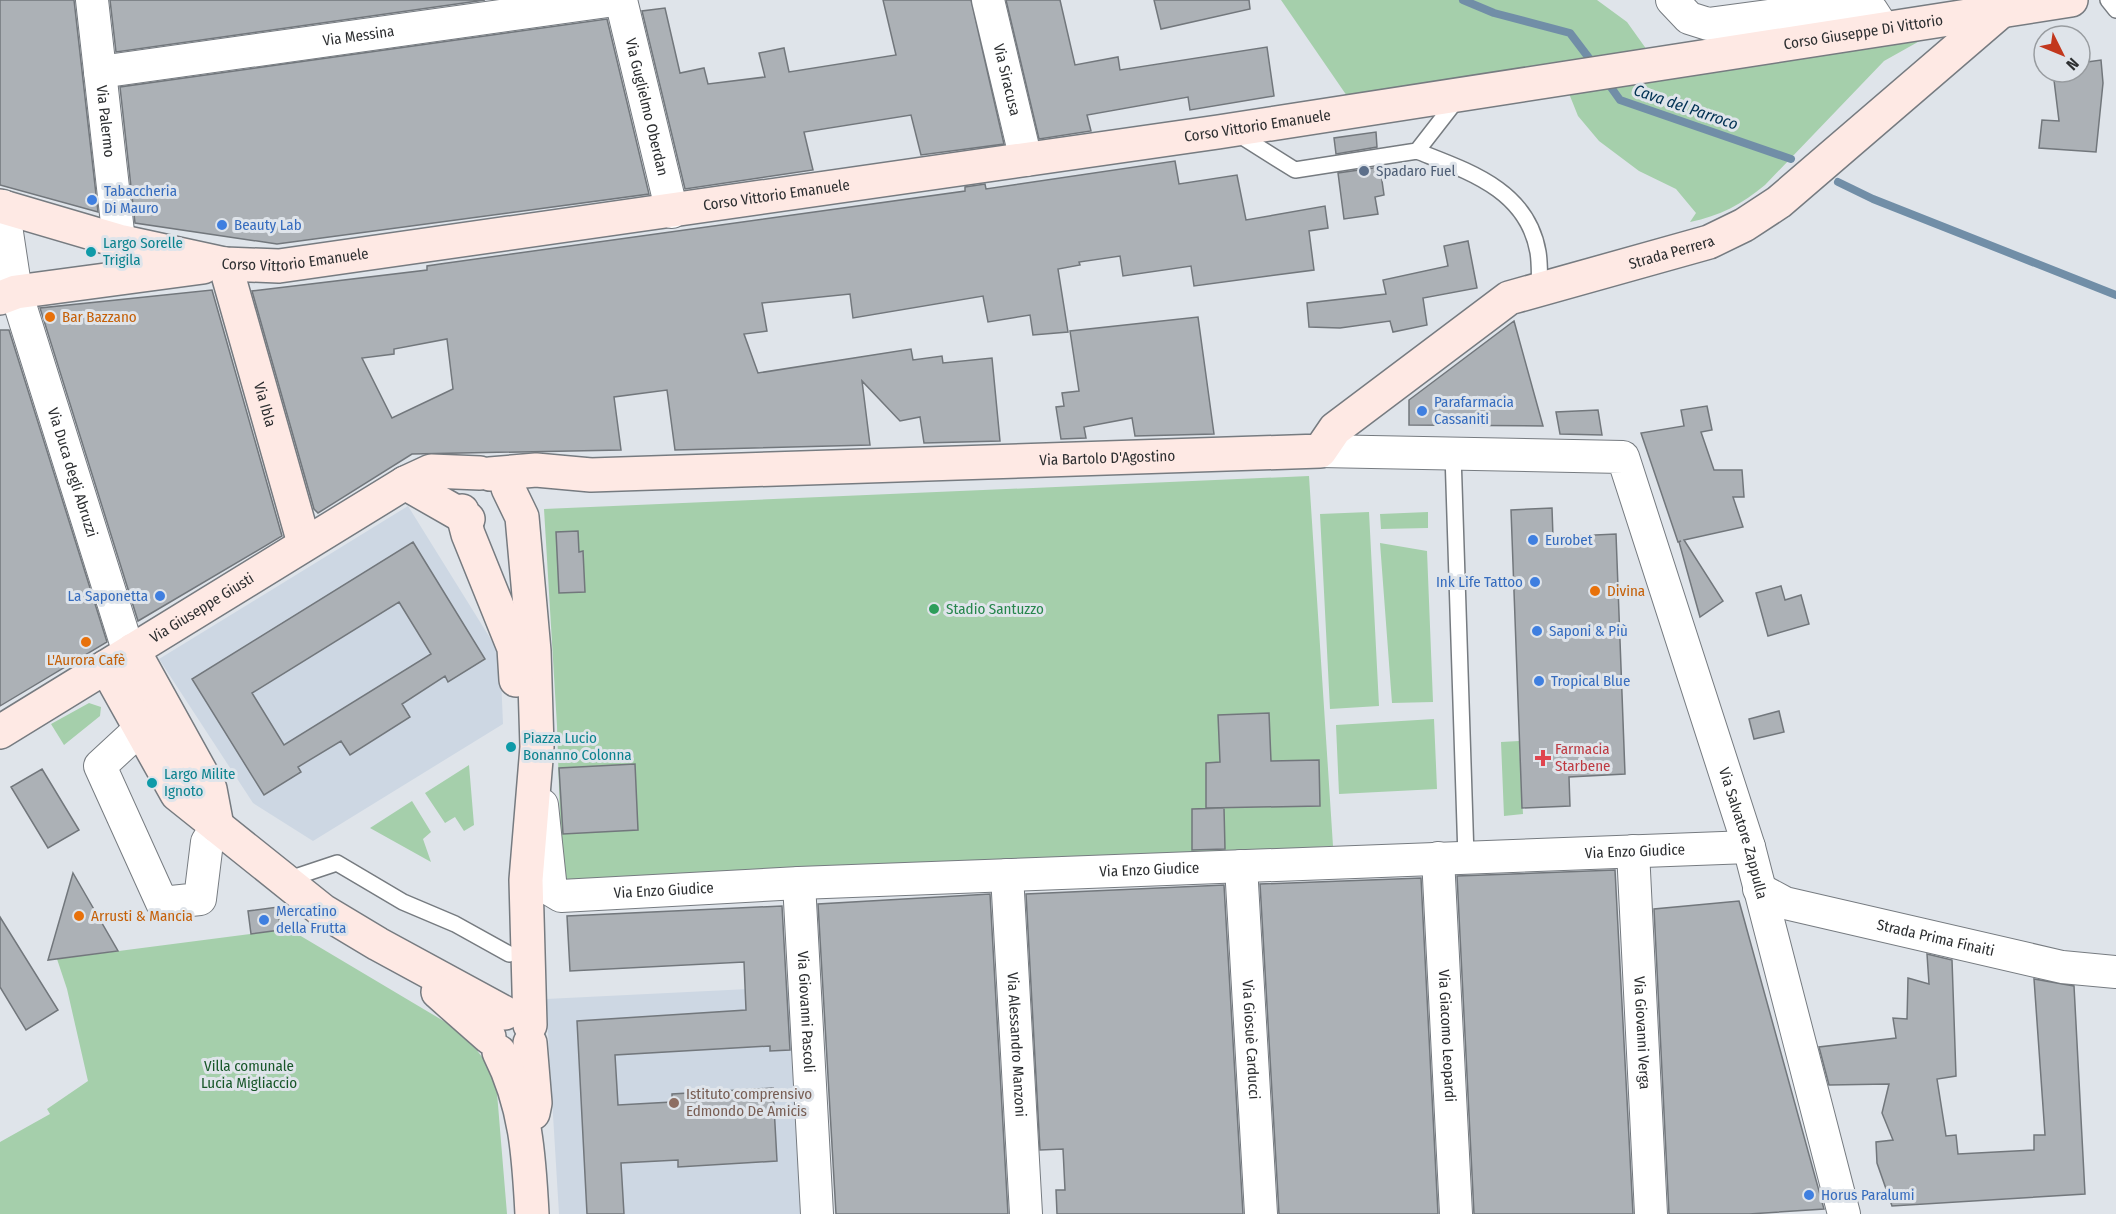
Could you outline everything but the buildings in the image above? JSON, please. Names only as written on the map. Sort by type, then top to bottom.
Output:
[{"type":"main road","name":"Corso Giuseppe Di Vittorio","points":[[1556,80],[2071,0]]},
{"type":"main road","name":"Strada Perrera","points":[[1320,451],[1335,429],[1509,298],[1709,242],[1744,225],[1779,202],[2001,11]]},
{"type":"main road","name":"Corso Vittorio Emanuele","points":[[1,206],[119,241],[225,264],[279,266],[672,212],[1556,80]]},
{"type":"main road","points":[[8,295],[225,264]]},
{"type":"main road","name":"Via Ibla","points":[[225,264],[304,543]]},
{"type":"main road","name":"Via Bartolo D'Agostino","points":[[500,489],[536,470],[591,475],[1320,451]]},
{"type":"main road","name":"Via Giuseppe Giusti","points":[[0,732],[405,483],[431,471],[500,489]]},
{"type":"main road","points":[[405,483],[464,515],[486,524],[502,516],[500,489]]},
{"type":"main road","points":[[511,1030],[510,868],[519,724],[514,648],[464,515],[459,492],[464,483],[500,489],[522,517],[534,651],[537,747],[509,1071],[528,1141],[532,1214]]},
{"type":"main road","points":[[122,657],[140,729],[177,794],[323,911],[511,1030]]},
{"type":"main road","points":[[122,657],[210,789],[217,826]]},
{"type":"street","name":"Via Palermo","points":[[92,0],[119,241]]},
{"type":"street","name":"Via Messina","points":[[100,72],[615,0]]},
{"type":"street","name":"Via Guglielmo Oberdan","points":[[621,0],[672,212]]},
{"type":"street","name":"Via Siracusa","points":[[988,0],[1026,160]]},
{"type":"street","points":[[1672,0],[1689,18],[1708,24],[1852,5],[1872,11],[1882,28]]},
{"type":"street","name":"Via Duca degli Abruzzi","points":[[1,206],[8,295],[122,657]]},
{"type":"street","name":"Via Bartolo D'Agostino","points":[[1320,451],[1623,457]]},
{"type":"street","name":"Via Salvatore Zappulla","points":[[1623,457],[1749,847],[1844,1214]]},
{"type":"street","points":[[140,729],[100,766],[162,903],[200,899],[207,842],[217,826]]},
{"type":"street","name":"Via Enzo Giudice","points":[[537,747],[547,874],[551,890],[561,896],[799,883],[1749,847]]},
{"type":"street","name":"Via Giovanni Verga","points":[[1633,851],[1651,1214]]},
{"type":"street","name":"Via Giacomo Leopardi","points":[[1452,858],[1456,1214]]},
{"type":"street","name":"Via Giosuè Carducci","points":[[1241,866],[1261,1214]]},
{"type":"street","name":"Via Alessandro Manzoni","points":[[1007,875],[1026,1214]]},
{"type":"street","name":"Via Giovanni Pascoli","points":[[799,883],[817,1214]]},
{"type":"street","name":"Strada Prima Finaiti","points":[[1759,889],[1785,903],[1797,906],[2062,967],[2116,972]]},
{"type":"lane","points":[[2108,0],[2116,10]]},
{"type":"lane","points":[[1417,151],[1461,94]]},
{"type":"lane","points":[[1231,130],[1295,170],[1417,151],[1482,177],[1503,191],[1525,220],[1538,250],[1540,288]]},
{"type":"lane","points":[[1452,858],[1453,454]]},
{"type":"lane","points":[[284,881],[337,863],[403,902],[455,924],[509,954]]},
{"type":"shaded area","points":[[408,506],[500,654],[503,724],[313,841],[253,803],[159,659]]},
{"type":"shaded area","name":"Istituto comprensivo Edmondo De Amicis","points":[[790,987],[803,1214],[559,1214],[546,999]]},
{"type":"green space","points":[[1281,0],[1597,0],[1627,22],[1647,50],[1925,38],[1884,61],[1765,185],[1721,213],[1690,222],[1696,213],[1676,189],[1639,171],[1599,141],[1578,116],[1568,91],[1347,96]]},
{"type":"green space","name":"Stadio Santuzzo","points":[[1309,476],[1333,846],[1225,853],[562,882],[557,726],[544,509]]},
{"type":"green space","points":[[1369,512],[1379,706],[1330,709],[1320,514]]},
{"type":"green space","points":[[1428,512],[1428,528],[1381,529],[1380,514]]},
{"type":"green space","points":[[1380,543],[1427,551],[1433,702],[1392,703]]},
{"type":"green space","points":[[89,703],[101,707],[100,716],[64,745],[51,724]]},
{"type":"green space","points":[[1434,719],[1437,789],[1339,794],[1336,725]]},
{"type":"green space","points":[[1519,741],[1523,814],[1504,816],[1501,742]]},
{"type":"green space","points":[[469,765],[474,825],[464,831],[455,817],[445,823],[425,793]]},
{"type":"green space","points":[[412,801],[431,832],[423,839],[431,862],[370,828]]},
{"type":"green space","name":"Villa comunale Lucia Migliaccio","points":[[289,929],[447,1023],[476,1049],[488,1065],[497,1093],[507,1214],[0,1214],[0,1142],[50,1114],[47,1109],[88,1081],[67,989],[57,959]]},
{"type":"waterway","name":"Cava del Parroco","points":[[1463,0],[1494,13],[1570,33],[1595,66]]},
{"type":"waterway","name":"Cava del Parroco","points":[[1605,79],[1620,100],[1791,159]]},
{"type":"waterway","name":"Cava del Parroco","points":[[1838,182],[1873,199],[2116,295]]},
{"type":"place","name":"Spadaro Fuel","points":[[1364,171]]},
{"type":"place","name":"Tabaccheria Di Mauro","points":[[92,200]]},
{"type":"place","name":"Beauty Lab","points":[[222,225]]},
{"type":"place","name":"Largo Sorelle Trigila","points":[[91,252]]},
{"type":"place","name":"Bar Bazzano","points":[[50,317]]},
{"type":"place","name":"Parafarmacia Cassaniti","points":[[1422,411]]},
{"type":"place","name":"Eurobet","points":[[1533,540]]},
{"type":"place","name":"Ink Life Tattoo","points":[[1535,582]]},
{"type":"place","name":"Divina","points":[[1595,591]]},
{"type":"place","name":"La Saponetta","points":[[160,596]]},
{"type":"place","name":"Stadio Santuzzo","points":[[934,609]]},
{"type":"place","name":"Saponi & Più","points":[[1537,631]]},
{"type":"place","name":"L'Aurora Cafè","points":[[86,642]]},
{"type":"place","name":"Tropical Blue","points":[[1539,681]]},
{"type":"place","name":"Piazza Lucio Bonanno Colonna","points":[[511,747]]},
{"type":"place","name":"Farmacia Starbene","points":[[1543,758]]},
{"type":"place","name":"Largo Milite Ignoto","points":[[152,783]]},
{"type":"place","name":"Arrusti & Mancia","points":[[79,916]]},
{"type":"place","name":"Mercatino della Frutta","points":[[264,920]]},
{"type":"place","name":"Istituto comprensivo Edmondo De Amicis","points":[[674,1103]]},
{"type":"place","name":"Horus Paralumi","points":[[1809,1195]]}]
